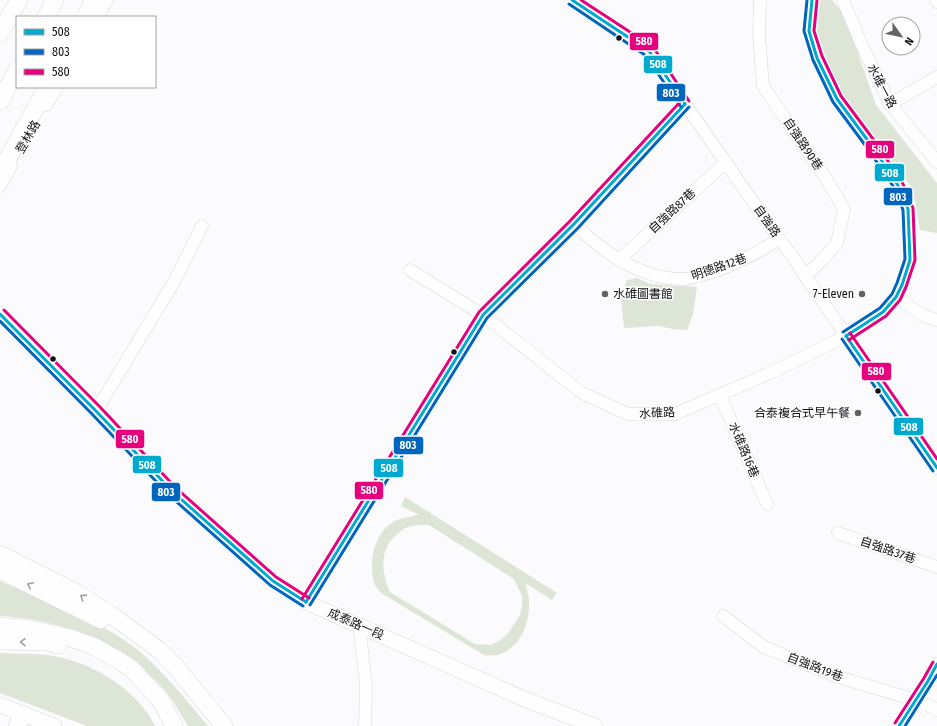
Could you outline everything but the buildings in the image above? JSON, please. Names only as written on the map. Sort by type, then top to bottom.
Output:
[{"type":"highway","points":[[0,33],[19,0]]},
{"type":"highway","points":[[47,16],[55,0]]},
{"type":"highway","points":[[86,16],[94,0]]},
{"type":"highway","points":[[0,102],[16,72]]},
{"type":"highway","points":[[0,173],[46,88]]},
{"type":"highway","points":[[0,554],[75,592],[110,614],[159,650],[175,666],[224,726]]},
{"type":"highway","points":[[0,570],[98,618],[157,659],[176,678],[214,726]]},
{"type":"highway","points":[[0,626],[31,629],[71,638],[95,647],[131,668],[161,701],[174,726]]},
{"type":"highway","points":[[0,641],[46,642],[76,650],[104,662],[150,688]]},
{"type":"main road","name":"成泰路一段","points":[[0,314],[96,411],[173,492],[273,581],[306,602],[524,699],[595,726]]},
{"type":"main road","points":[[0,705],[20,720],[54,726]]},
{"type":"street","points":[[98,16],[107,0]]},
{"type":"street","name":"自強路","points":[[572,0],[650,50],[685,104],[779,239],[794,258],[804,276],[937,468]]},
{"type":"street","name":"自強路90巷","points":[[760,0],[759,34],[763,86],[825,177],[844,209],[837,243],[822,260],[804,276]]},
{"type":"street","points":[[812,0],[809,31],[817,58],[837,99],[872,146],[899,187],[908,209],[910,260],[896,297],[883,312],[846,336]]},
{"type":"street","name":"水碓一路","points":[[843,0],[861,43],[890,104],[937,162]]},
{"type":"street","points":[[890,104],[937,77]]},
{"type":"street","name":"登林路","points":[[0,186],[56,88]]},
{"type":"street","points":[[306,602],[483,315],[574,224],[685,104]]},
{"type":"street","name":"自強路87巷","points":[[619,260],[726,162]]},
{"type":"street","name":"明德路12巷","points":[[574,224],[597,246],[638,270],[661,277],[684,279],[730,266],[755,254],[779,239]]},
{"type":"street","points":[[96,411],[175,280],[202,226]]},
{"type":"street","name":"水碓路","points":[[410,270],[483,315],[582,393],[628,414],[675,414],[720,396],[846,336]]},
{"type":"street","points":[[896,297],[922,315],[937,320]]},
{"type":"street","name":"水碓路16巷","points":[[720,396],[767,504]]},
{"type":"street","name":"自強路37巷","points":[[838,533],[937,567]]},
{"type":"street","name":"自強路19巷","points":[[723,616],[764,646],[838,677],[916,700],[937,710]]},
{"type":"street","points":[[359,625],[366,685],[365,726]]},
{"type":"street","points":[[899,726],[928,682],[937,664]]},
{"type":"green space","points":[[832,0],[845,16],[876,105],[937,183],[937,233],[920,230],[913,189],[845,101],[824,57],[814,27],[812,2]]},
{"type":"green space","points":[[637,278],[650,284],[697,287],[693,314],[687,330],[659,326],[624,328],[621,297],[627,280]]},
{"type":"green space","points":[[405,497],[557,593],[552,600],[525,583],[529,600],[528,618],[522,634],[512,647],[497,655],[484,655],[381,593],[376,587],[374,583],[372,559],[379,537],[392,523],[403,518],[419,515],[401,506]],"holes":[[[417,525],[429,525],[514,579],[522,596],[522,606],[520,615],[509,632],[501,640],[491,645],[475,644],[390,592],[384,575],[383,566],[385,551],[389,543],[394,536],[405,528]]]},
{"type":"green space","points":[[0,581],[89,620],[106,629],[138,650],[174,686],[208,726],[188,726],[170,697],[157,682],[138,665],[107,645],[73,630],[56,625],[0,616]]},
{"type":"green space","points":[[0,653],[40,654],[78,662],[94,669],[123,688],[136,699],[147,712],[155,726],[87,726],[0,693]]},
{"type":"transit line","name":"508","points":[[572,0],[649,51],[685,104]]},
{"type":"transit line","name":"580","points":[[581,0],[653,47],[689,101]]},
{"type":"transit line","name":"803","points":[[807,0],[804,31],[813,60],[833,102],[868,149],[895,189],[903,210],[905,259],[892,294],[880,308],[843,332]]},
{"type":"transit line","name":"508","points":[[812,0],[809,31],[817,58],[837,99],[872,146],[899,187],[908,209],[910,260],[902,285],[896,297],[883,312],[846,336]]},
{"type":"transit line","name":"580","points":[[817,0],[814,31],[822,56],[841,96],[876,143],[903,184],[913,208],[915,260],[900,300],[886,316],[849,340]]},
{"type":"transit line","name":"803","points":[[569,4],[645,55],[681,107]]},
{"type":"transit line","name":"580","points":[[302,599],[479,312],[570,221],[681,101]]},
{"type":"transit line","name":"508","points":[[306,602],[483,315],[574,224],[685,104]]},
{"type":"transit line","name":"803","points":[[310,605],[487,318],[578,228],[689,107]]},
{"type":"transit line","name":"580","points":[[4,310],[100,407],[176,488],[276,577],[309,598]]},
{"type":"transit line","name":"508","points":[[0,314],[96,411],[173,492],[273,581],[306,602]]},
{"type":"transit line","name":"803","points":[[0,321],[170,496],[270,585],[303,606]]},
{"type":"transit line","name":"580","points":[[850,333],[937,459]]},
{"type":"transit line","name":"508","points":[[846,336],[937,468]]},
{"type":"transit line","name":"803","points":[[842,339],[933,471]]},
{"type":"transit line","name":"580","points":[[895,723],[933,662]]},
{"type":"transit line","name":"508","points":[[899,726],[928,681],[937,664]]},
{"type":"transit line","name":"803","points":[[905,726],[937,675]]},
{"type":"place","name":"水碓圖書館","points":[[605,294]]},
{"type":"place","name":"7-Eleven","points":[[862,294]]},
{"type":"place","name":"合泰複合式早午餐","points":[[858,413]]}]
